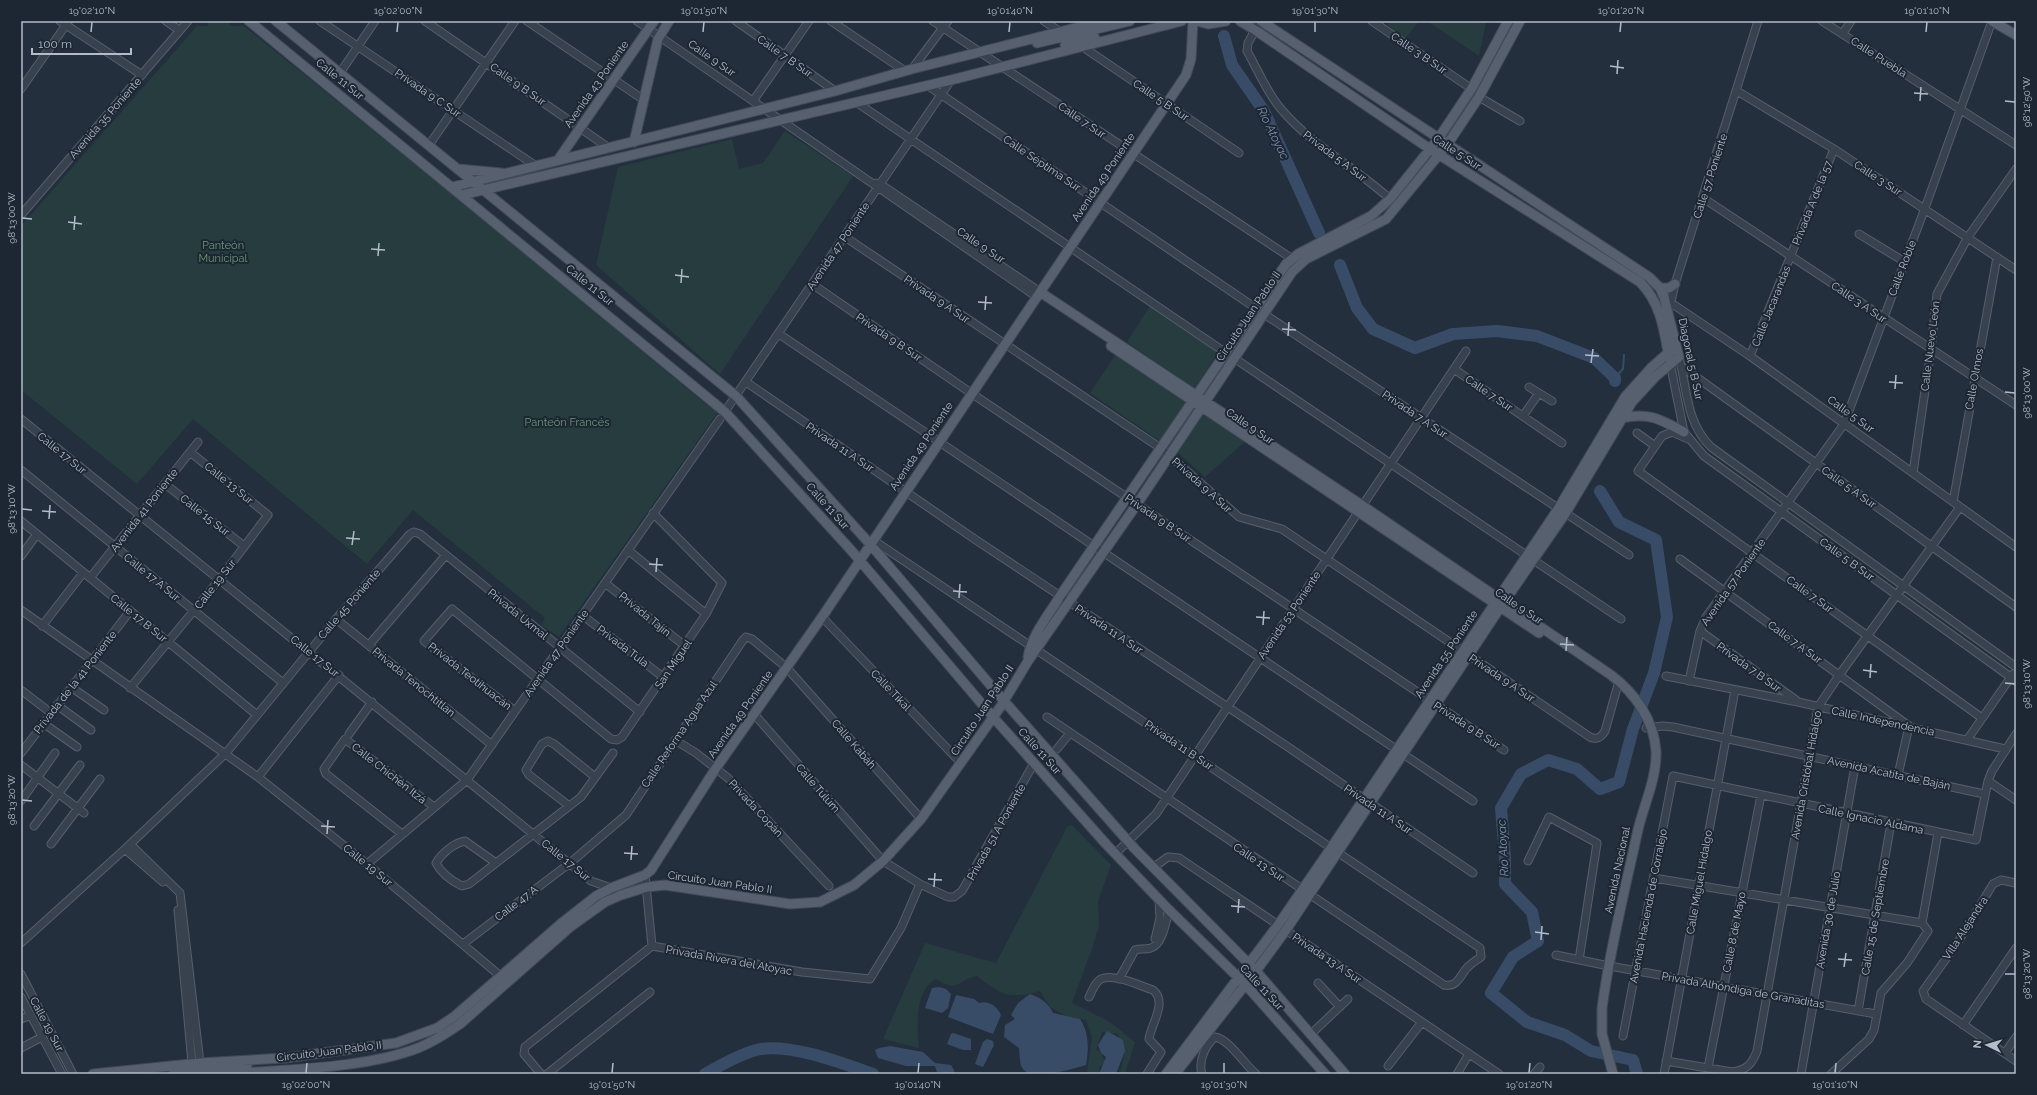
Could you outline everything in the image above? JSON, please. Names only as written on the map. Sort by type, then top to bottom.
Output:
[{"type":"main road","name":"Calle 11 Sur","points":[[249,21],[462,195],[723,414],[860,560],[993,717],[1116,853],[1159,900],[1241,980],[1325,1074]]},
{"type":"main road","name":"Calle 11 Sur","points":[[276,21],[736,396],[872,542],[886,563],[1004,701],[1128,842],[1253,968],[1345,1074]]},
{"type":"main road","name":"Avenida 43 Poniente","points":[[558,160],[654,21]]},
{"type":"main road","points":[[634,142],[659,36],[670,21]]},
{"type":"main road","points":[[452,187],[764,109],[1059,31],[1103,21]]},
{"type":"main road","points":[[1001,66],[1041,47],[1130,21]]},
{"type":"main road","points":[[980,52],[995,52],[1041,47],[1163,21]]},
{"type":"main road","points":[[462,195],[951,80],[1182,21]]},
{"type":"main road","name":"Avenida 49 Poniente","points":[[645,875],[651,870],[716,768],[788,668],[971,393],[1167,104],[1189,67],[1193,21]]},
{"type":"main road","points":[[1197,21],[1208,24],[1226,21]]},
{"type":"main road","name":"Calle 5 Sur","points":[[1240,21],[1439,155],[1606,262],[1640,282],[1650,292],[1657,305]]},
{"type":"main road","name":"Calle 5 Sur","points":[[1261,21],[1446,145],[1649,277],[1665,296]]},
{"type":"main road","name":"Circuito Juan Pablo II","points":[[1033,648],[1070,602],[1170,456],[1204,404],[1230,356],[1260,311],[1291,258],[1371,216],[1390,199],[1438,139],[1472,88],[1508,21]]},
{"type":"main road","name":"Circuito Juan Pablo II","points":[[1260,311],[1299,264],[1386,219],[1439,155],[1479,97],[1520,21]]},
{"type":"main road","points":[[1992,21],[2016,35]]},
{"type":"main road","points":[[458,169],[508,173]]},
{"type":"main road","points":[[1606,262],[1611,253]]},
{"type":"main road","points":[[1665,296],[1669,288],[1675,284]]},
{"type":"main road","name":"Calle 9 Sur","points":[[1038,294],[1204,404],[1618,684]]},
{"type":"main road","name":"Diagonal 5 B Sur","points":[[1665,296],[1680,361]]},
{"type":"main road","name":"Diagonal 5 B Sur","points":[[1657,305],[1670,363]]},
{"type":"main road","name":"Avenida 55 Poniente","points":[[1562,512],[1625,397],[1651,368],[1676,346]]},
{"type":"main road","name":"Circuito Juan Pablo II","points":[[199,1065],[275,1064],[285,1058],[396,1043],[416,1037],[437,1028],[455,1016],[570,927],[605,902],[647,886],[665,885],[790,904],[807,904],[820,902],[838,895],[854,885],[883,861],[921,819],[961,763],[1004,701],[1028,661],[1033,648],[1060,596],[1195,399],[1230,356]]},
{"type":"main road","name":"Avenida 55 Poniente","points":[[1241,980],[1253,968],[1305,893],[1530,557],[1562,512],[1621,418],[1642,390],[1670,363],[1680,361]]},
{"type":"main road","points":[[1621,418],[1634,415],[1650,416],[1686,435]]},
{"type":"main road","name":"Avenida Nacional","points":[[1607,1074],[1606,1061],[1600,1034],[1607,966],[1638,830],[1654,773],[1656,750],[1644,718],[1631,698],[1618,684]]},
{"type":"main road","name":"Circuito Juan Pablo II","points":[[229,1074],[309,1067],[364,1060],[400,1054],[419,1048],[443,1036],[460,1024],[563,922],[596,896],[611,888],[645,875]]},
{"type":"main road","points":[[1166,1074],[1241,980]]},
{"type":"main road","points":[[1175,1074],[1241,980]]},
{"type":"main road","points":[[307,1055],[309,1067]]},
{"type":"main road","name":"Avenida Nacional","points":[[1606,1061],[1612,1074]]},
{"type":"main road","points":[[93,1074],[199,1065]]},
{"type":"main road","points":[[173,1074],[199,1065]]},
{"type":"street","points":[[166,21],[179,30]]},
{"type":"street","name":"Avenida 35 Poniente","points":[[21,216],[24,208],[188,21]]},
{"type":"street","name":"Privada 9 C Sur","points":[[320,21],[536,166]]},
{"type":"street","points":[[340,73],[375,21]]},
{"type":"street","name":"Calle 9 B Sur","points":[[425,21],[610,148]]},
{"type":"street","points":[[429,146],[515,21]]},
{"type":"street","points":[[527,21],[644,100]]},
{"type":"street","name":"Calle 9 Sur","points":[[636,21],[753,102],[1038,294]]},
{"type":"street","name":"Calle 7 B Sur","points":[[736,21],[834,91]]},
{"type":"street","points":[[753,102],[809,21]]},
{"type":"street","points":[[831,21],[909,70],[948,21]]},
{"type":"street","name":"Calle 7 Sur","points":[[933,21],[1291,258]]},
{"type":"street","points":[[1044,21],[1059,31]]},
{"type":"street","name":"Privada 5 A Sur","points":[[1261,21],[1248,43],[1247,51],[1276,104],[1305,134],[1377,187],[1390,199]]},
{"type":"street","name":"Calle 3 B Sur","points":[[1372,21],[1466,85]]},
{"type":"street","name":"Calle 57 Poniente","points":[[1665,296],[1675,284],[1758,21]]},
{"type":"street","name":"Calle Puebla","points":[[1822,21],[2016,145]]},
{"type":"street","points":[[1843,33],[1851,21]]},
{"type":"street","name":"Calle Roble","points":[[1788,503],[1844,424],[1925,208],[1992,21]]},
{"type":"street","points":[[21,89],[64,22],[142,75]]},
{"type":"street","name":"Calle 5 B Sur","points":[[1083,47],[1239,153]]},
{"type":"street","name":"Avenida 47 Poniente","points":[[367,864],[467,780],[746,382],[951,80]]},
{"type":"street","name":"Calle Séptima Sur","points":[[927,85],[1260,311]]},
{"type":"street","name":"Calle 3 Sur","points":[[1737,91],[1834,149],[1925,208],[2016,270]]},
{"type":"street","points":[[1479,97],[1520,121]]},
{"type":"street","points":[[856,102],[1621,619]]},
{"type":"street","name":"Privada A de la 57","points":[[1791,256],[1834,149]]},
{"type":"street","name":"Calle Nuevo León","points":[[1913,473],[1931,349],[1937,294],[1968,237],[2016,169]]},
{"type":"street","name":"Calle 3 A Sur","points":[[1703,198],[2016,405]]},
{"type":"street","points":[[1859,234],[1905,262]]},
{"type":"street","name":"Privada 9 A Sur","points":[[845,236],[1004,345],[1162,449],[1239,517],[1282,529],[1590,738],[1596,739],[1602,737],[1618,684]]},
{"type":"street","name":"Calle Jacarandas","points":[[1750,356],[1791,256]]},
{"type":"street","name":"Calle Olmos","points":[[1953,502],[1974,377],[1997,257]]},
{"type":"street","name":"Privada 9 B Sur","points":[[812,284],[971,393],[1504,750]]},
{"type":"street","name":"Calle 5 Sur","points":[[1665,296],[2016,547]]},
{"type":"street","name":"Privada 7 A Sur","points":[[1260,311],[1562,512]]},
{"type":"street","points":[[1664,331],[1669,312]]},
{"type":"street","points":[[779,334],[1473,801]]},
{"type":"street","name":"Avenida 53 Poniente","points":[[1116,853],[1150,821],[1392,464],[1466,351]]},
{"type":"street","name":"Diagonal 5 B Sur","points":[[1680,361],[1694,426]]},
{"type":"street","name":"Calle 5 A Sur","points":[[1680,361],[1816,464],[2016,607]]},
{"type":"street","name":"Diagonal 5 B Sur","points":[[1670,363],[1686,435]]},
{"type":"street","name":"Calle 7 Sur","points":[[1454,369],[1562,442]]},
{"type":"street","name":"Privada 11 A Sur","points":[[746,382],[905,492],[1228,707],[1473,873]]},
{"type":"street","points":[[1529,387],[1552,401]]},
{"type":"street","name":"Calle 7 Sur","points":[[1523,416],[1539,393]]},
{"type":"street","name":"Calle 17 Sur","points":[[21,419],[219,580],[310,651],[591,881],[611,888]]},
{"type":"street","name":"Calle 5 B Sur","points":[[1694,426],[1701,438],[1710,447],[1904,586],[2016,669]]},
{"type":"street","points":[[1637,433],[1655,446],[1662,436],[1667,433],[1686,435]]},
{"type":"street","name":"Calle 5 B Sur","points":[[1686,435],[1704,456],[2013,679]]},
{"type":"street","name":"Avenida 41 Poniente","points":[[90,578],[198,442]]},
{"type":"street","name":"Calle 7 Sur","points":[[1655,446],[1638,471],[1982,718]]},
{"type":"street","name":"Calle 13 Sur","points":[[190,452],[268,515]]},
{"type":"street","name":"Calle 17 A Sur","points":[[21,470],[283,683]]},
{"type":"street","name":"Calle 15 Sur","points":[[165,484],[244,546]]},
{"type":"street","name":"Avenida 57 Poniente","points":[[1689,681],[1700,631],[1706,617],[1754,553],[1788,503]]},
{"type":"street","name":"Avenida Cristóbal Hidalgo","points":[[1708,1068],[1732,1072],[1741,1071],[1748,1067],[1753,1061],[1818,706],[1960,507]]},
{"type":"street","points":[[1562,512],[1630,555]]},
{"type":"street","name":"San Miguel","points":[[537,680],[611,739],[617,740],[622,737],[640,712],[706,614],[722,583],[653,513]]},
{"type":"street","name":"Calle 19 Sur","points":[[130,688],[219,580],[268,515]]},
{"type":"street","name":"Calle 17 B Sur","points":[[21,521],[257,715]]},
{"type":"street","name":"Privada Uxmal","points":[[414,532],[420,534],[445,556],[640,712]]},
{"type":"street","name":"Calle 45 Poniente","points":[[226,753],[336,619],[410,534],[414,532]]},
{"type":"street","points":[[21,556],[37,534]]},
{"type":"street","name":"Privada 11 B Sur","points":[[872,542],[893,554],[1480,948],[1481,958],[1470,965],[1455,984],[1450,987]]},
{"type":"street","points":[[628,550],[706,614]]},
{"type":"street","points":[[886,563],[893,554]]},
{"type":"street","points":[[369,645],[445,556]]},
{"type":"street","name":"Calle 7 A Sur","points":[[1680,559],[1840,674],[1909,726]]},
{"type":"street","points":[[42,626],[83,573]]},
{"type":"street","name":"Privada Tajín","points":[[606,583],[685,646]]},
{"type":"street","name":"Privada Teotihuacán","points":[[515,711],[424,641],[452,609],[537,680]]},
{"type":"street","name":"Calle 19 Sur","points":[[21,610],[91,661],[258,776],[367,864],[504,979]]},
{"type":"street","name":"Privada de la 41 Poniente","points":[[21,752],[130,611]]},
{"type":"street","name":"Privada Tula","points":[[582,615],[664,677]]},
{"type":"street","name":"Calle Tikal","points":[[822,617],[961,763]]},
{"type":"street","name":"Privada Tenochtitlan","points":[[336,619],[492,745]]},
{"type":"street","name":"Privada 7 B Sur","points":[[1700,631],[1798,702]]},
{"type":"street","name":"Calle Reforma Agua Azul","points":[[570,863],[626,815],[675,740],[746,637],[752,639],[788,668]]},
{"type":"street","name":"Calle Kabáh","points":[[788,668],[921,819]]},
{"type":"street","points":[[1967,740],[1982,718],[2013,679],[2016,669]]},
{"type":"street","points":[[258,776],[339,675]]},
{"type":"street","name":"Calle Independencia","points":[[1666,676],[1818,706],[2005,749]]},
{"type":"street","points":[[70,687],[104,710]]},
{"type":"street","points":[[21,690],[51,713]]},
{"type":"street","name":"Calle Miguel Hidalgo","points":[[1664,1074],[1735,690]]},
{"type":"street","points":[[372,702],[324,768],[326,774],[402,834]]},
{"type":"street","points":[[57,705],[91,730]]},
{"type":"street","name":"Calle Tulúm","points":[[754,714],[883,861],[920,884],[954,897]]},
{"type":"street","name":"Calle 13 Sur","points":[[1047,717],[1305,893],[1444,985],[1450,987]]},
{"type":"street","points":[[43,723],[77,747]]},
{"type":"street","points":[[1898,775],[1909,726]]},
{"type":"street","name":"Avenida Acatita de Baján","points":[[1649,728],[1672,727],[1984,794]]},
{"type":"street","points":[[1057,749],[1070,733]]},
{"type":"street","name":"Calle Chichén Itzá","points":[[347,737],[434,807]]},
{"type":"street","points":[[1984,794],[1988,781],[2005,749],[2015,738]]},
{"type":"street","name":"Privada Copán","points":[[675,740],[716,768],[829,886]]},
{"type":"street","points":[[568,805],[529,775],[526,770],[542,744],[548,741],[554,744],[594,777]]},
{"type":"street","points":[[21,800],[55,753]]},
{"type":"street","points":[[21,943],[127,847],[226,753]]},
{"type":"street","points":[[496,863],[465,841],[459,842],[440,857],[436,863],[439,868],[462,886],[470,884],[586,791],[594,777],[613,753]]},
{"type":"street","name":"Privada 51 A Poniente","points":[[954,897],[962,891],[1034,763]]},
{"type":"street","points":[[34,826],[80,765]]},
{"type":"street","points":[[21,766],[81,810]]},
{"type":"street","name":"Avenida 30 de Julio","points":[[1801,1074],[1855,766]]},
{"type":"street","name":"Calle Ignacio Aldama","points":[[1673,776],[1847,814],[1976,840],[1984,794]]},
{"type":"street","name":"Avenida Hacienda de Corralejo","points":[[1623,1036],[1673,776]]},
{"type":"street","points":[[51,844],[81,810],[100,779]]},
{"type":"street","points":[[1988,781],[2016,800]]},
{"type":"street","name":"Calle 8 de Mayo","points":[[1708,1068],[1761,795]]},
{"type":"street","points":[[1528,861],[1549,817],[1597,843],[1579,960]]},
{"type":"street","name":"Calle 15 de Septiembre","points":[[1858,1011],[1891,823]]},
{"type":"street","points":[[1922,923],[1938,833]]},
{"type":"street","points":[[127,847],[180,893],[199,1065]]},
{"type":"street","name":"Privada 13 A Sur","points":[[1154,867],[1168,857],[1179,858],[1499,1074]]},
{"type":"street","name":"Calle 47 A","points":[[463,944],[570,863]]},
{"type":"street","points":[[645,875],[652,946]]},
{"type":"street","points":[[1654,878],[1922,923],[1928,931],[1907,963],[1882,993],[1876,1014],[1874,1030],[1869,1039],[1832,1074]]},
{"type":"street","name":"Villa Alejandra","points":[[1963,1025],[1926,999],[1923,994],[1925,987],[1958,942],[1994,882],[2001,880],[2016,883]]},
{"type":"street","name":"Privada Rivera del Atoyac","points":[[541,1074],[524,1054],[525,1046],[652,946],[802,972],[870,979],[901,928],[920,884]]},
{"type":"street","points":[[1151,948],[1159,923],[1159,900]]},
{"type":"street","points":[[1119,979],[1134,950],[1151,948],[1160,937],[1169,910]]},
{"type":"street","points":[[2016,948],[1963,1025],[2016,1061]]},
{"type":"street","name":"Privada Alhóndiga de Granaditas","points":[[1556,955],[1607,966],[1876,1014]]},
{"type":"street","name":"Calle 19 Sur","points":[[21,974],[73,1074]]},
{"type":"street","points":[[1089,997],[1096,983],[1101,979],[1119,979],[1153,990],[1157,994],[1160,1000],[1149,1039],[1161,1052],[1147,1074]]},
{"type":"street","points":[[1318,983],[1340,1006]]},
{"type":"street","points":[[546,1074],[650,992]]},
{"type":"street","points":[[21,997],[62,1074]]},
{"type":"street","points":[[1311,1034],[1348,999]]},
{"type":"street","points":[[21,1019],[31,1015]]},
{"type":"street","points":[[1388,1066],[1422,1022]]},
{"type":"street","points":[[21,1048],[42,1037]]},
{"type":"street","points":[[1202,1074],[1200,1064],[1202,1056],[1215,1037],[1224,1040],[1256,1074]]},
{"type":"street","points":[[2005,1053],[2016,1037]]},
{"type":"street","points":[[1457,1074],[1469,1054]]},
{"type":"street","points":[[1666,1061],[1708,1068]]},
{"type":"street","points":[[1534,1074],[1540,1067]]},
{"type":"green space","name":"Panteón Municipal","points":[[208,21],[230,21],[230,26],[244,26],[464,204],[708,406],[712,404],[718,412],[559,637],[541,625],[545,618],[413,510],[367,564],[193,419],[137,484],[21,390],[21,226],[197,26],[208,26]]},
{"type":"green space","points":[[1390,21],[1419,21],[1406,38],[1387,25]]},
{"type":"green space","points":[[1427,21],[1486,21],[1479,56]]},
{"type":"green space","points":[[785,131],[853,176],[720,374],[596,265],[618,167],[732,139],[739,169],[763,163]]},
{"type":"green space","points":[[1151,304],[1220,349],[1195,388],[1127,342]]},
{"type":"green space","points":[[1116,354],[1187,402],[1160,441],[1090,393]]},
{"type":"green space","points":[[1203,415],[1209,415],[1247,440],[1205,477],[1178,453]]},
{"type":"green space","points":[[1072,825],[1111,865],[1098,901],[1099,926],[1072,1003],[1110,1022],[1135,1042],[1125,1074],[1120,1074],[1125,1051],[1118,1034],[1102,1032],[1096,1050],[1101,1053],[1105,1062],[1099,1068],[1099,1074],[1079,1074],[1087,1072],[1092,1037],[1086,1020],[1066,1016],[1050,1007],[1040,991],[1021,995],[1006,994],[992,988],[977,976],[954,986],[935,979],[928,985],[923,993],[918,1010],[919,1048],[883,1039],[925,943],[996,963],[1067,827]]},
{"type":"water","points":[[939,987],[946,989],[951,994],[948,1008],[942,1013],[925,1008],[932,988]]},
{"type":"water","points":[[1030,994],[1043,1001],[1049,1006],[1053,1013],[1080,1019],[1088,1041],[1086,1065],[1044,1074],[1035,1074],[1023,1069],[1020,1062],[1019,1048],[1004,1037],[1005,1025],[1015,1019],[1011,1015],[1018,1003]]},
{"type":"water","points":[[956,995],[974,999],[979,1003],[986,1002],[992,1004],[997,1009],[1001,1015],[993,1034],[948,1017]]},
{"type":"water","points":[[1107,1031],[1123,1040],[1125,1051],[1116,1074],[1099,1074],[1106,1057],[1101,1053],[1098,1045]]},
{"type":"water","points":[[953,1033],[971,1039],[971,1050],[963,1050],[947,1044],[951,1034]]},
{"type":"water","points":[[987,1039],[993,1041],[994,1045],[983,1067],[975,1064],[983,1042]]},
{"type":"water","points":[[890,1046],[923,1052],[935,1063],[951,1065],[954,1070],[954,1074],[937,1072],[935,1066],[906,1066],[878,1058],[875,1050]]},
{"type":"waterway","name":"Río Atoyac","points":[[1224,36],[1232,65],[1264,111],[1319,233]]},
{"type":"waterway","name":"Río Atoyac","points":[[1340,265],[1357,308],[1373,329],[1415,348],[1453,334],[1497,331],[1537,336],[1594,358],[1615,378],[1615,381]]},
{"type":"waterway","points":[[1615,378],[1623,369],[1624,355]]},
{"type":"waterway","name":"Río Atoyac","points":[[1600,491],[1619,522],[1656,540],[1667,617],[1654,673],[1633,729],[1619,782],[1600,789],[1577,769],[1548,760],[1521,774],[1501,808],[1505,857],[1505,884],[1532,912],[1538,941],[1513,957],[1491,993],[1527,1022],[1565,1035],[1591,1051],[1633,1060],[1637,1074]]},
{"type":"waterway","name":"Río Atoyac","points":[[705,1074],[730,1060],[756,1050],[769,1048],[799,1051],[846,1064],[873,1074]]},
{"type":"park label","name":"Panteón Francés","points":[[567,422]]}]
